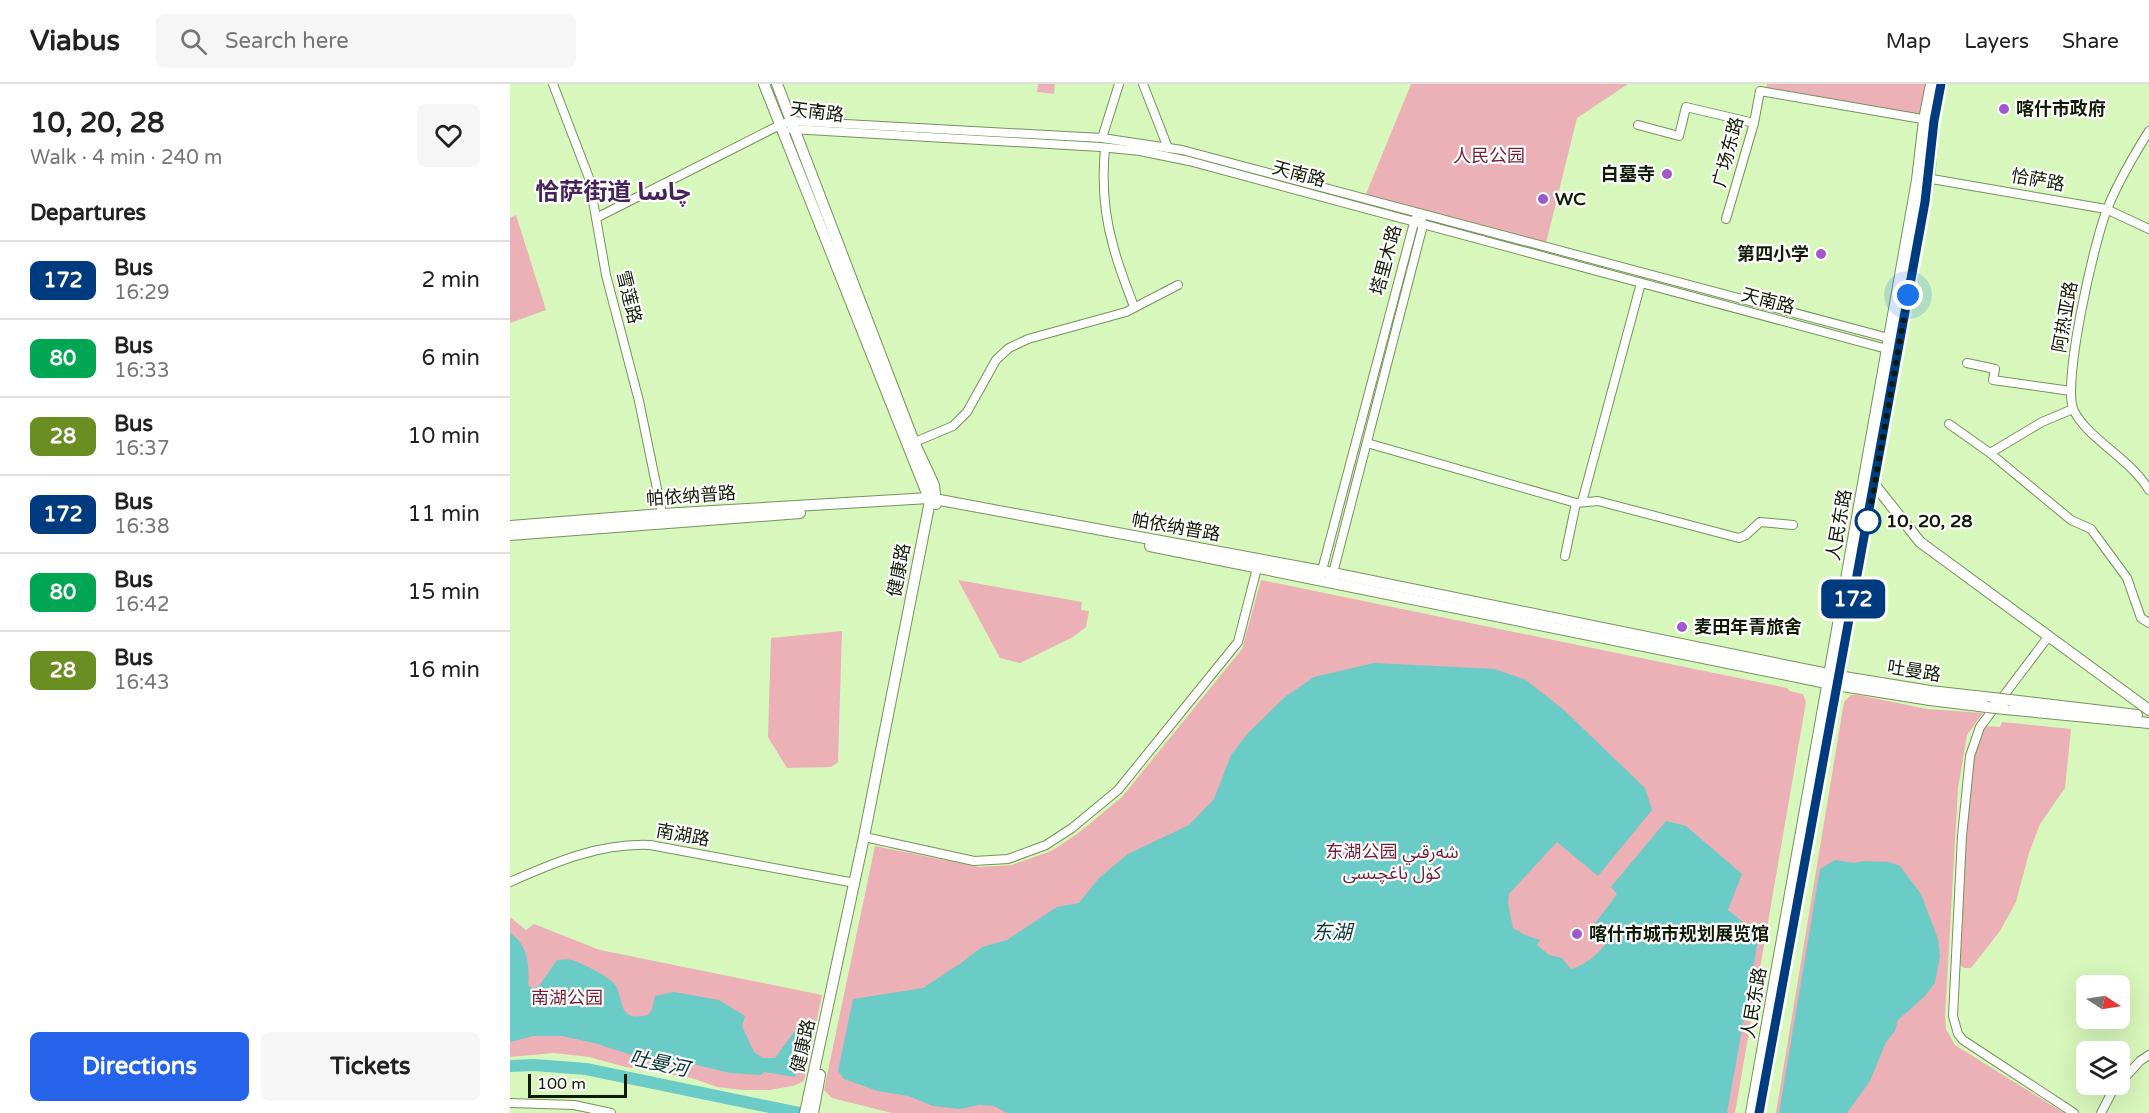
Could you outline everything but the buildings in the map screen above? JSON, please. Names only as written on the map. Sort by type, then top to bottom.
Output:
[{"type":"main road","name":"健康路","points":[[764,84],[910,444],[934,485],[933,502],[869,838],[814,1086]]},
{"type":"main road","name":"健康路","points":[[777,84],[910,444]]},
{"type":"main road","name":"人民东路","points":[[1751,1113],[1893,345],[1929,179],[1931,84]]},
{"type":"main road","name":"人民东路","points":[[1759,1113],[1832,680],[1874,484],[1917,177],[1929,121],[1941,84]]},
{"type":"main road","points":[[1874,484],[1920,542],[2149,710]]},
{"type":"main road","name":"健康路","points":[[814,1086],[933,502]]},
{"type":"main road","name":"帕依纳普路","points":[[933,502],[1257,568],[1326,577]]},
{"type":"main road","name":"帕依纳普路","points":[[510,526],[933,502],[1326,577],[1832,680]]},
{"type":"main road","name":"帕依纳普路","points":[[510,535],[662,518]]},
{"type":"main road","name":"吐曼路","points":[[1832,680],[1930,691],[1990,703],[2007,704]]},
{"type":"main road","points":[[2007,704],[2149,716]]},
{"type":"main road","points":[[2007,704],[2149,723]]},
{"type":"main road","points":[[805,1113],[814,1086]]},
{"type":"main road","points":[[813,1113],[814,1086]]},
{"type":"street","name":"雪莲路","points":[[553,84],[589,178],[606,275],[639,401],[662,518]]},
{"type":"street","points":[[1102,138],[1119,84]]},
{"type":"street","points":[[1143,84],[1168,148]]},
{"type":"street","name":"广场东路","points":[[1726,219],[1754,123],[1760,90],[1929,121]]},
{"type":"street","points":[[1638,125],[1679,136],[1686,107],[1754,123]]},
{"type":"street","points":[[596,218],[780,124]]},
{"type":"street","name":"天南路","points":[[780,124],[1140,151],[1189,161],[1641,283],[1893,345]]},
{"type":"street","name":"天南路","points":[[793,125],[1102,138],[1168,148],[1419,213],[1893,345]]},
{"type":"street","name":"阿热亚路","points":[[2073,409],[2071,391],[2077,327],[2106,209],[2124,172],[2149,131]]},
{"type":"street","points":[[1105,148],[1103,172],[1107,219],[1113,246],[1134,307]]},
{"type":"street","name":"恰萨路","points":[[1917,177],[2106,209],[2149,229]]},
{"type":"street","name":"塔里木路","points":[[1326,577],[1413,222],[1419,213]]},
{"type":"street","name":"塔里木路","points":[[1326,577],[1367,443],[1423,225],[1419,213]]},
{"type":"street","points":[[1565,556],[1641,283]]},
{"type":"street","points":[[910,444],[953,426],[967,412],[996,360],[1009,348],[1028,339],[1126,312],[1178,285]]},
{"type":"street","points":[[1967,363],[1995,369],[1993,380],[2071,391]]},
{"type":"street","points":[[1990,453],[2042,422],[2073,409],[2082,424],[2128,463],[2149,490]]},
{"type":"street","points":[[1949,424],[1990,453],[2071,520],[2091,529],[2127,578],[2141,618],[2149,622]]},
{"type":"street","points":[[1367,443],[1579,503],[1598,501],[1739,538],[1746,535],[1760,522],[1793,525]]},
{"type":"street","points":[[869,838],[974,861],[1008,859],[1047,845],[1072,828],[1118,790],[1238,642],[1257,568]]},
{"type":"street","points":[[2048,637],[1980,727],[1970,756],[1962,836],[1953,1016],[1958,1034],[1963,1040],[2074,1113]]},
{"type":"street","name":"南湖路","points":[[510,882],[557,861],[629,844],[650,845],[855,883]]},
{"type":"street","points":[[2130,1072],[2149,1055]]},
{"type":"street","points":[[2101,1113],[2110,1095]]},
{"type":"street","points":[[510,1103],[611,1113]]},
{"type":"green space","points":[[1038,84],[1055,84],[1054,94],[1037,92]]},
{"type":"green space","name":"人民公园","points":[[1411,84],[1628,84],[1577,118],[1545,247],[1364,199]]},
{"type":"green space","points":[[1767,84],[1931,84],[1924,120],[1766,92]]},
{"type":"green space","points":[[516,215],[546,310],[510,323],[510,218]]},
{"type":"green space","points":[[958,580],[1082,602],[1081,610],[1089,611],[1086,627],[1073,637],[1020,663],[1000,658]]},
{"type":"green space","name":"东湖","points":[[1261,580],[1787,688],[1803,694],[1806,702],[1735,1113],[892,1113],[832,1098],[824,1090],[875,846],[979,867],[1012,865],[1051,851],[1077,834],[1122,797],[1242,649]]},
{"type":"green space","points":[[842,631],[838,762],[831,767],[787,768],[768,737],[771,638]]},
{"type":"green space","points":[[1851,695],[1927,709],[1983,713],[1967,735],[1958,788],[1946,1029],[1955,1045],[2064,1113],[1776,1113],[1844,702]]},
{"type":"green space","points":[[2002,722],[2071,729],[2065,788],[2040,824],[2029,853],[2016,902],[2000,931],[1971,968],[1964,968],[1959,964],[1966,816],[1974,755],[1985,726],[2000,727]]},
{"type":"green space","name":"南湖公园","points":[[510,917],[526,930],[534,924],[600,950],[822,995],[804,1081],[793,1086],[769,1090],[743,1090],[717,1087],[692,1078],[626,1067],[589,1057],[554,1053],[510,1057]]},
{"type":"water","name":"东湖","points":[[1374,663],[1495,669],[1526,680],[1564,710],[1645,788],[1652,810],[1598,876],[1557,842],[1509,894],[1508,903],[1513,928],[1540,940],[1537,945],[1549,955],[1562,958],[1571,969],[1590,960],[1605,945],[1594,925],[1617,894],[1611,887],[1666,821],[1686,826],[1742,874],[1728,910],[1759,935],[1727,1113],[1007,1113],[994,1106],[979,1105],[960,1109],[933,1106],[908,1096],[878,1091],[844,1079],[838,1071],[853,999],[923,988],[982,947],[1007,940],[1057,907],[1079,903],[1099,878],[1128,854],[1189,825],[1214,799],[1231,755],[1248,733],[1285,697],[1314,677]]},
{"type":"water","points":[[1835,860],[1854,863],[1889,862],[1900,866],[1921,894],[1938,939],[1940,956],[1935,983],[1924,997],[1898,1020],[1895,1031],[1886,1042],[1870,1081],[1847,1113],[1779,1113],[1820,869]]},
{"type":"water","points":[[510,933],[521,943],[524,950],[529,971],[528,985],[534,989],[539,986],[557,960],[568,960],[587,966],[613,982],[625,1012],[630,1015],[648,1015],[655,996],[674,992],[719,1000],[745,1016],[742,1026],[754,1052],[763,1058],[775,1058],[794,1032],[807,1024],[795,1077],[764,1072],[761,1075],[730,1073],[684,1062],[639,1057],[562,1036],[533,1036],[510,1042]]},
{"type":"waterway","name":"吐曼河","points":[[510,1066],[534,1065],[586,1069],[799,1113]]},
{"type":"bus line","name":"172","points":[[1759,1113],[1925,202],[1934,121],[1941,84]]},
{"type":"place","name":"喀什市政府","points":[[2004,109]]},
{"type":"place","name":"白墓寺","points":[[1667,174]]},
{"type":"place","name":"WC","points":[[1543,199]]},
{"type":"place","name":"第四小学","points":[[1821,254]]},
{"type":"place","name":"10, 20, 28","points":[[1868,521]]},
{"type":"place","name":"麦田年青旅舍","points":[[1682,627]]},
{"type":"place","name":"喀什市城市规划展览馆","points":[[1577,934]]},
{"type":"district","name":"恰萨街道 چاسا","points":[[613,192]]},
{"type":"route","points":[[1868,521],[1867,527],[1908,295]]},
{"type":"park label","name":"东湖公园 شەرقىي كۆل باغچىسى","points":[[1392,862]]}]
